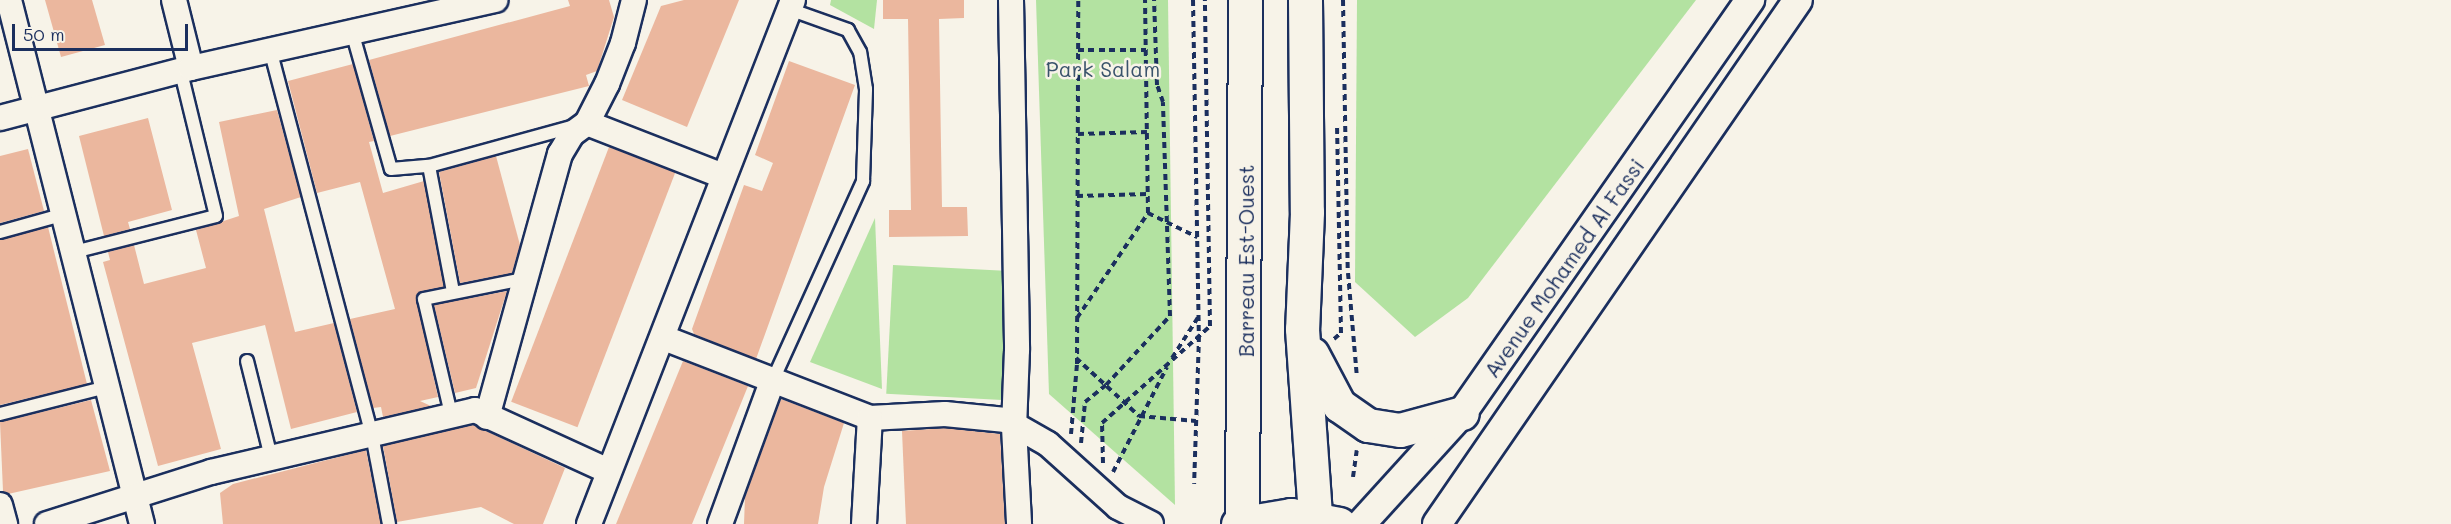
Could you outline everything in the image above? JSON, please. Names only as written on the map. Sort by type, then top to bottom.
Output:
[{"type":"main road","name":"Barreau Est-Ouest","points":[[1240,523],[1245,0]]},
{"type":"main road","points":[[1240,523],[1283,515],[1327,521],[1302,329],[1307,212],[1305,0]]},
{"type":"main road","points":[[1302,329],[1332,395],[1361,423],[1400,430],[1462,413]]},
{"type":"street","points":[[9,0],[39,108],[142,524]]},
{"type":"street","points":[[174,0],[186,70]]},
{"type":"street","points":[[0,118],[186,70],[353,35],[430,8],[496,0]]},
{"type":"street","points":[[487,417],[528,278],[560,154],[572,134],[587,123],[623,43],[634,0]]},
{"type":"street","points":[[1011,0],[1017,350],[1014,427],[1020,473],[1019,524]]},
{"type":"street","name":"Avenue Mohamed Al Fassi","points":[[1361,524],[1462,413],[1750,0]]},
{"type":"street","name":"Avenue Mohamed Al Fassi","points":[[1437,524],[1798,0]]},
{"type":"street","points":[[589,524],[608,471],[664,338],[723,176],[791,5]]},
{"type":"street","points":[[587,123],[723,176]]},
{"type":"street","points":[[664,338],[772,382],[870,418],[978,416],[1006,420],[1014,427],[1048,444],[1123,515],[1151,524]]},
{"type":"street","points":[[720,524],[772,382]]},
{"type":"street","points":[[47,524],[271,457],[475,410],[608,471]]},
{"type":"street","points":[[864,524],[870,418]]},
{"type":"street","points":[[0,505],[5,524]]},
{"type":"lane","points":[[772,382],[863,181],[866,89],[860,52],[848,30],[791,5]]},
{"type":"lane","points":[[353,35],[391,169],[429,166],[587,123]]},
{"type":"lane","points":[[271,53],[372,435],[389,524]]},
{"type":"lane","points":[[74,252],[216,216],[186,70]]},
{"type":"lane","points":[[429,166],[453,292]]},
{"type":"lane","points":[[0,232],[65,214]]},
{"type":"lane","points":[[451,414],[424,299],[528,278]]},
{"type":"lane","points":[[247,361],[271,457]]},
{"type":"lane","points":[[0,414],[107,387]]},
{"type":"path","points":[[1078,0],[1077,319],[1071,435],[1081,447],[1084,402],[1106,385],[1170,316],[1165,221],[1163,102],[1157,85],[1154,0]]},
{"type":"path","points":[[1077,319],[1148,213],[1145,0]]},
{"type":"path","points":[[1192,0],[1199,336],[1194,484]]},
{"type":"path","points":[[1103,472],[1102,423],[1210,326],[1204,0]]},
{"type":"path","points":[[1343,0],[1348,273],[1361,423],[1353,477]]},
{"type":"path","points":[[1078,50],[1146,50]]},
{"type":"path","points":[[1078,134],[1147,132]]},
{"type":"path","points":[[1077,196],[1148,195]]},
{"type":"path","points":[[1148,213],[1197,237]]},
{"type":"path","points":[[1096,464],[1110,479],[1139,416],[1198,316]]},
{"type":"path","points":[[1076,358],[1139,416],[1196,421]]},
{"type":"green space","points":[[831,0],[877,0],[874,29],[830,5]]},
{"type":"green space","name":"Park Salam","points":[[1036,0],[1168,0],[1175,505],[1049,394]]},
{"type":"green space","points":[[1357,0],[1696,0],[1468,298],[1415,337],[1355,282]]},
{"type":"green space","points":[[875,218],[882,389],[810,362]]},
{"type":"green space","points":[[893,265],[1009,271],[1002,400],[886,394]]},
{"type":"building","points":[[45,0],[92,0],[105,45],[61,57]]},
{"type":"building","points":[[568,0],[609,0],[614,17],[597,71],[586,75],[589,86],[390,136],[369,60],[570,6]]},
{"type":"building","points":[[684,0],[739,0],[687,127],[622,100],[661,6]]},
{"type":"building","points":[[883,0],[964,0],[964,18],[939,19],[942,207],[967,207],[968,236],[889,237],[889,210],[911,210],[908,19],[883,19]]},
{"type":"building","points":[[789,61],[855,85],[756,359],[694,334],[692,329],[744,185],[762,191],[773,163],[755,155]]},
{"type":"building","points":[[353,64],[374,141],[369,142],[383,193],[424,181],[444,287],[422,291],[416,297],[438,397],[420,401],[431,406],[383,417],[381,407],[373,408],[350,319],[395,309],[360,182],[317,193],[288,81]]},
{"type":"building","points":[[277,110],[301,197],[264,209],[295,332],[334,323],[357,412],[291,429],[265,325],[192,343],[221,449],[158,466],[103,262],[110,260],[108,252],[134,245],[144,284],[206,268],[196,230],[239,216],[219,122]]},
{"type":"building","points":[[148,118],[172,210],[128,222],[130,229],[104,236],[79,136]]},
{"type":"building","points":[[609,147],[675,172],[577,427],[511,402]]},
{"type":"building","points":[[28,149],[44,211],[0,223],[0,156]]},
{"type":"building","points":[[496,156],[520,245],[512,273],[460,283],[439,172]]},
{"type":"building","points":[[48,227],[87,384],[0,405],[0,240]]},
{"type":"building","points":[[507,291],[476,388],[455,393],[434,305]]},
{"type":"building","points":[[683,361],[748,386],[692,524],[616,524]]},
{"type":"building","points":[[781,399],[844,423],[824,487],[818,524],[744,524],[745,497]]},
{"type":"building","points":[[91,400],[110,471],[8,494],[3,491],[0,422]]},
{"type":"building","points":[[473,425],[565,468],[543,524],[514,524],[481,507],[397,522],[383,446]]},
{"type":"building","points":[[945,428],[1000,434],[1005,524],[906,524],[902,431]]},
{"type":"building","points":[[366,450],[381,524],[223,524],[220,493],[233,484]]}]
